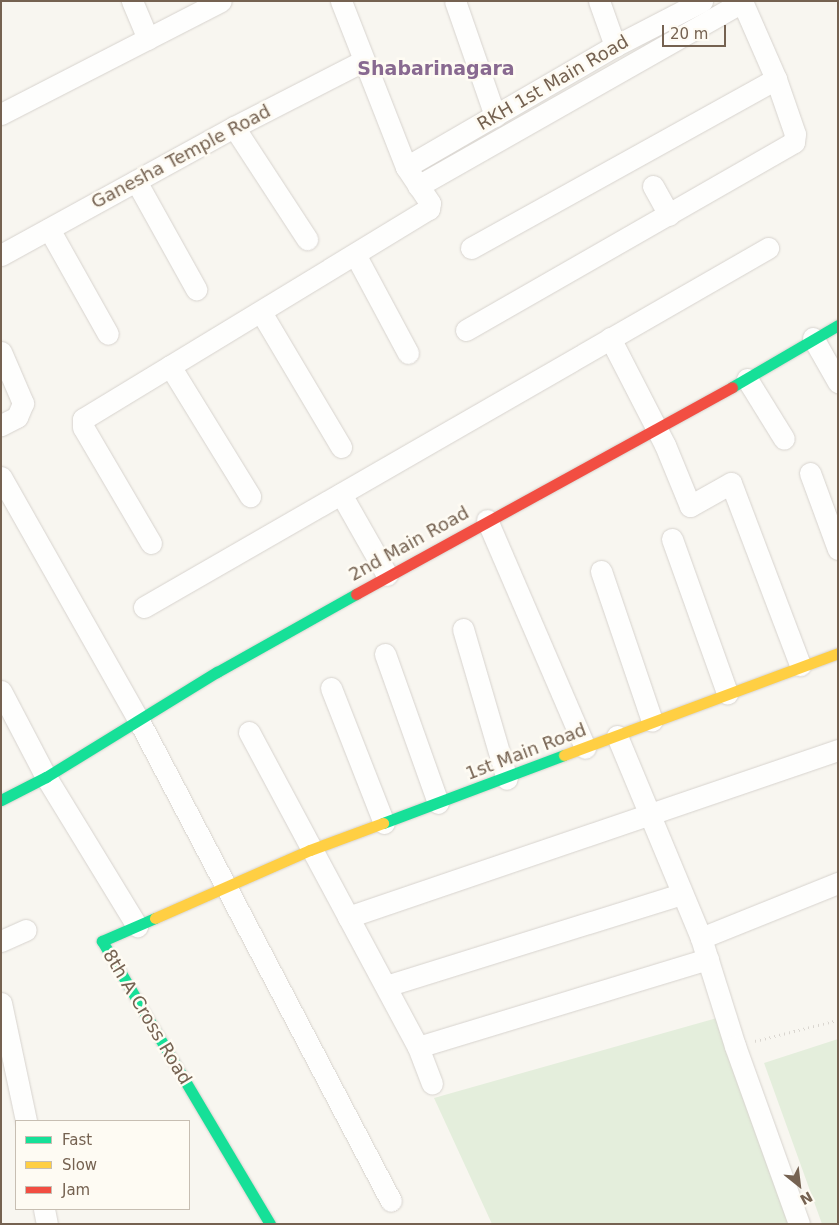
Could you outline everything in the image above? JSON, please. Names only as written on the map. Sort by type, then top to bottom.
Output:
[{"type":"street","points":[[132,1],[148,39]]},
{"type":"street","points":[[1,114],[221,1]]},
{"type":"street","points":[[150,543],[83,427],[83,420],[356,256],[429,209],[430,203],[406,167],[363,62],[341,1]]},
{"type":"street","points":[[455,1],[495,116]]},
{"type":"street","points":[[599,1],[615,46]]},
{"type":"street","name":"RKH 1st Main Road","points":[[406,167],[615,46],[702,1]]},
{"type":"street","points":[[418,186],[742,2],[776,79],[795,134],[794,142],[466,330]]},
{"type":"street","name":"Ganesha Temple Road","points":[[1,256],[234,127],[363,62]]},
{"type":"street","points":[[471,248],[776,79]]},
{"type":"street","points":[[234,127],[307,239]]},
{"type":"street","points":[[136,181],[196,289]]},
{"type":"street","points":[[653,186],[669,215]]},
{"type":"street","points":[[49,229],[108,334]]},
{"type":"street","points":[[144,607],[768,248]]},
{"type":"street","points":[[356,256],[408,353]]},
{"type":"street","points":[[261,312],[341,447]]},
{"type":"street","name":"2nd Main Road","points":[[1,800],[46,777],[138,719],[387,575],[658,430],[838,325]]},
{"type":"street","points":[[610,338],[658,430],[690,506],[731,483],[800,665]]},
{"type":"street","points":[[813,338],[838,382]]},
{"type":"street","points":[[1,352],[23,404],[17,417],[1,424]]},
{"type":"street","points":[[170,366],[250,496]]},
{"type":"street","points":[[747,379],[784,438]]},
{"type":"street","points":[[810,473],[838,550]]},
{"type":"street","points":[[1,477],[138,719],[391,1201]]},
{"type":"street","points":[[341,494],[387,575]]},
{"type":"street","points":[[487,520],[585,748]]},
{"type":"street","points":[[672,539],[727,693]]},
{"type":"street","points":[[602,571],[652,721]]},
{"type":"street","points":[[463,629],[507,779]]},
{"type":"street","name":"1st Main Road","points":[[137,926],[310,850],[507,779],[652,721],[800,665],[838,653]]},
{"type":"street","points":[[385,654],[438,804]]},
{"type":"street","points":[[331,688],[384,823]]},
{"type":"street","points":[[1,691],[46,777],[137,926]]},
{"type":"street","points":[[249,732],[310,850],[418,1047],[432,1083]]},
{"type":"street","points":[[618,736],[652,814],[681,894],[701,938],[735,1046],[799,1224]]},
{"type":"street","points":[[348,917],[838,750]]},
{"type":"street","points":[[701,938],[838,883]]},
{"type":"street","points":[[386,986],[681,894]]},
{"type":"street","name":"8th A Cross Road","points":[[137,926],[102,941],[270,1224]]},
{"type":"street","points":[[1,941],[26,930]]},
{"type":"street","points":[[418,1047],[708,959]]},
{"type":"street","points":[[1,1003],[26,1120]]},
{"type":"street","points":[[44,1210],[47,1224]]},
{"type":"path","points":[[735,1046],[838,1020]]},
{"type":"green space","points":[[717,1018],[789,1224],[492,1224],[434,1098]]},
{"type":"green space","points":[[838,1039],[838,1224],[822,1224],[764,1063]]},
{"type":"traffic: fast","points":[[732,387],[838,325]]},
{"type":"traffic: fast","points":[[1,800],[46,777],[217,672],[356,594]]},
{"type":"traffic: fast","points":[[383,823],[564,755]]},
{"type":"traffic: fast","points":[[155,918],[102,941],[270,1224]]},
{"type":"traffic: slow","points":[[564,755],[838,653]]},
{"type":"traffic: slow","points":[[155,918],[310,850],[383,823]]},
{"type":"traffic: jam","points":[[356,594],[732,387]]},
{"type":"district","name":"Shabarinagara","points":[[436,69]]}]
